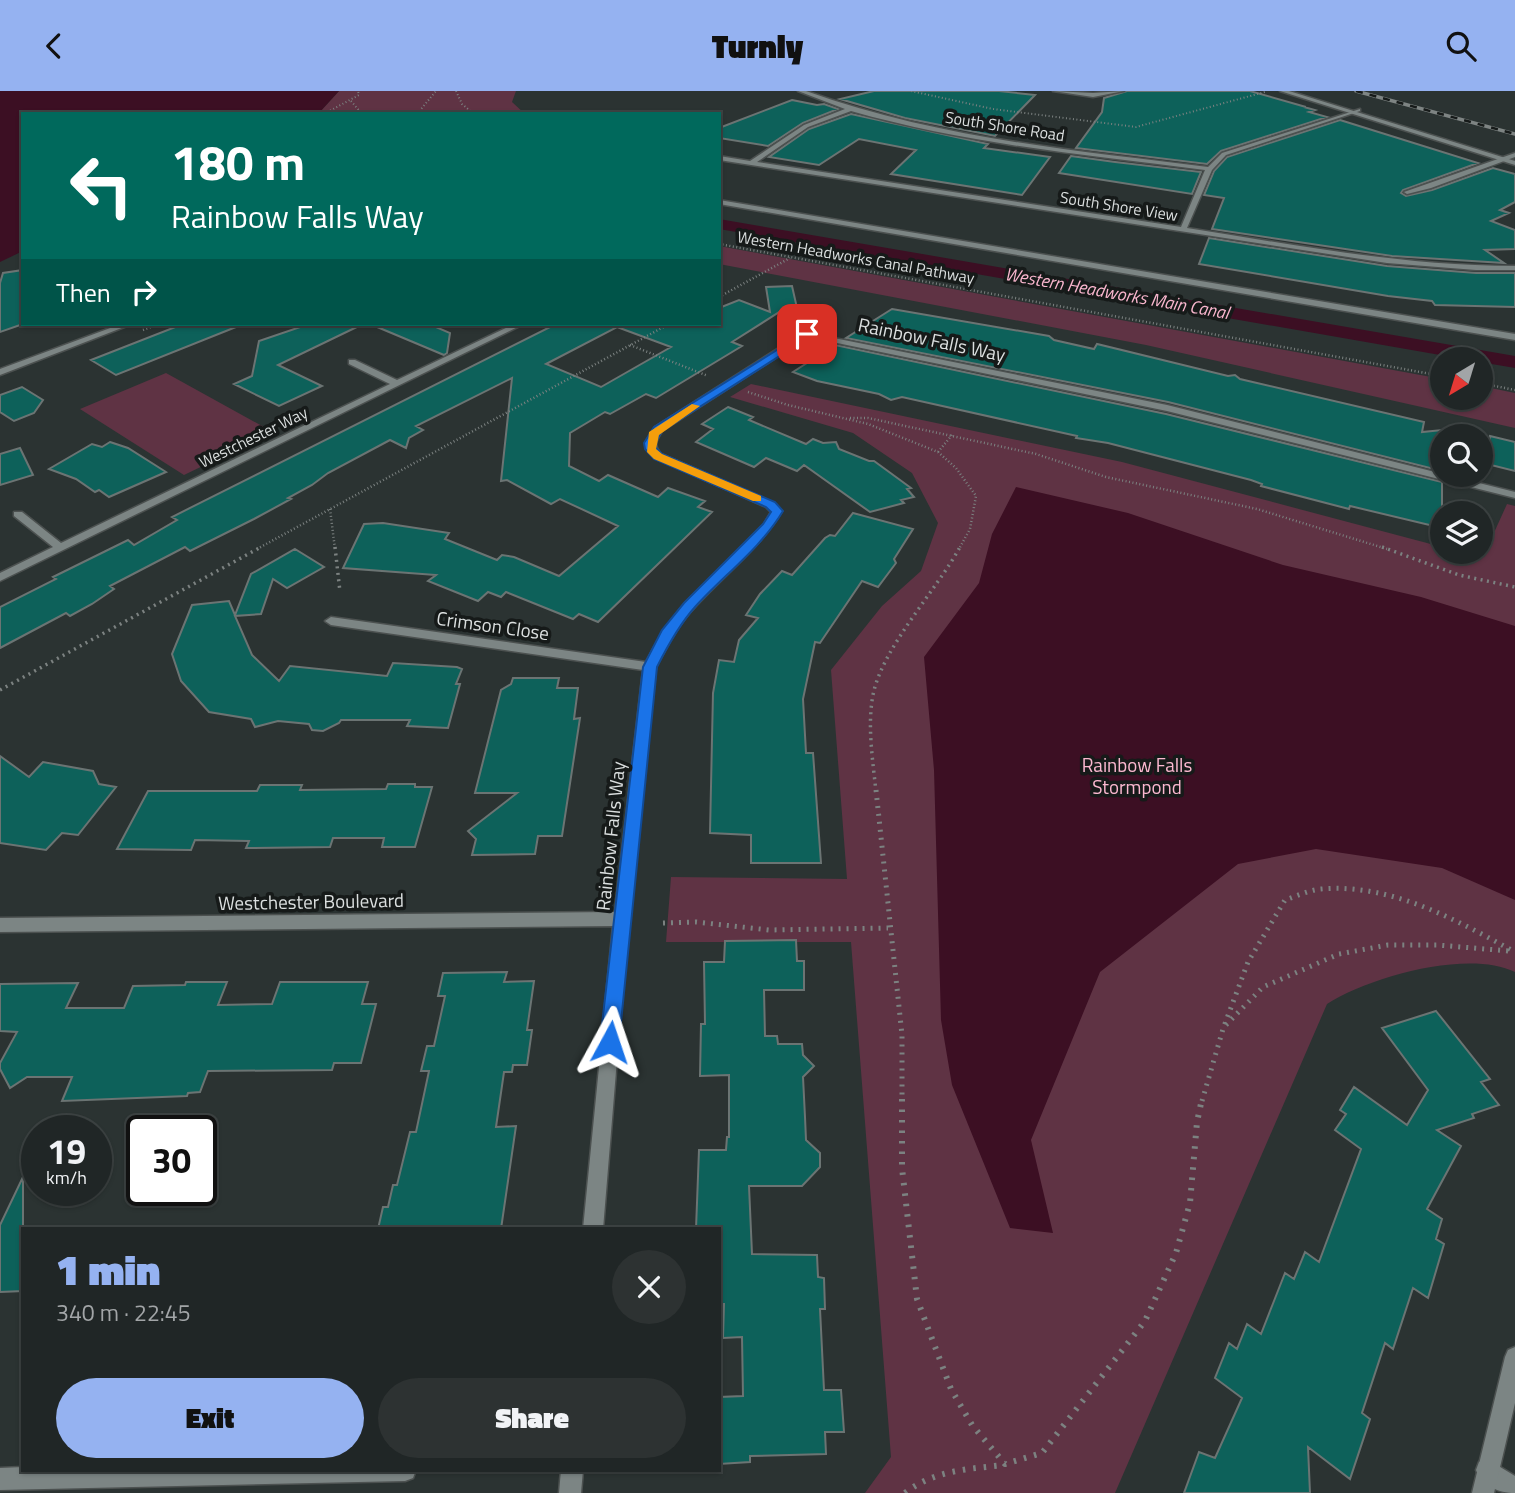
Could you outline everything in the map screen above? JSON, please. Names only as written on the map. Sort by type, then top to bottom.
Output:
[{"type":"street","name":"South Shore Road","points":[[801,91],[850,109],[915,126],[1209,169]]},
{"type":"street","points":[[1056,91],[1093,96],[1121,91]]},
{"type":"street","points":[[1283,91],[1515,155]]},
{"type":"street","points":[[1283,91],[1515,163]]},
{"type":"street","points":[[751,163],[806,126],[850,109]]},
{"type":"street","points":[[1183,230],[1209,169],[1224,154],[1358,110]]},
{"type":"street","points":[[1408,192],[1429,187],[1515,155]]},
{"type":"street","name":"South Shore View","points":[[721,158],[1387,261],[1476,268],[1515,268]]},
{"type":"street","points":[[721,202],[1515,337]]},
{"type":"street","points":[[0,372],[123,326]]},
{"type":"street","name":"Westchester Way","points":[[0,577],[516,326]]},
{"type":"street","name":"Rainbow Falls Way","points":[[593,1227],[621,919],[650,667],[667,634],[689,606],[768,526],[777,511],[770,505],[658,456],[651,449],[653,434],[807,334],[1167,408],[1515,495]]},
{"type":"street","points":[[352,362],[397,384]]},
{"type":"street","points":[[18,514],[61,548]]},
{"type":"street","name":"Crimson Close","points":[[331,621],[650,667]]},
{"type":"street","name":"Westchester Boulevard","points":[[0,925],[621,919]]},
{"type":"street","points":[[1483,1493],[1515,1357]]},
{"type":"street","points":[[1487,1470],[1515,1490]]},
{"type":"street","points":[[0,1479],[315,1472]]},
{"type":"street","points":[[570,1493],[572,1472]]},
{"type":"path","points":[[327,112],[351,101],[359,95],[358,91]]},
{"type":"path","points":[[419,112],[436,91]]},
{"type":"path","points":[[456,91],[462,104],[472,112]]},
{"type":"path","points":[[351,101],[360,112]]},
{"type":"path","name":"Western Headworks Canal Pathway","points":[[721,244],[1430,374]]},
{"type":"path","points":[[721,296],[791,257]]},
{"type":"path","points":[[0,690],[665,326]]},
{"type":"path","points":[[630,345],[718,380]]},
{"type":"path","points":[[1493,386],[1515,390]]},
{"type":"path","points":[[741,390],[788,405],[868,424],[938,452],[956,468],[976,496],[970,529],[950,566],[892,648],[873,694],[871,741],[888,928],[902,1035],[902,1168],[917,1299],[951,1389],[972,1425],[1005,1464]]},
{"type":"path","points":[[842,417],[868,418],[952,435],[1037,454],[1118,480],[1257,509],[1344,534],[1460,575],[1515,587]]},
{"type":"path","points":[[938,452],[952,435]]},
{"type":"path","points":[[330,509],[340,592]]},
{"type":"path","points":[[905,1493],[913,1485],[950,1472],[1005,1464],[1042,1453],[1145,1321],[1176,1253],[1190,1203],[1197,1122],[1223,1029],[1248,962],[1285,900],[1320,889],[1360,890],[1390,896],[1438,912],[1514,952]]},
{"type":"path","points":[[663,923],[696,922],[769,930],[888,928]]},
{"type":"path","points":[[1223,1029],[1264,987],[1339,954],[1388,945],[1437,945],[1514,952]]},
{"type":"green space","points":[[339,91],[516,91],[512,102],[523,112],[320,112]]},
{"type":"green space","points":[[721,246],[1430,377],[1430,409],[1146,345],[721,264]]},
{"type":"green space","points":[[166,373],[273,432],[184,475],[80,409]]},
{"type":"green space","name":"Rainbow Falls Stormpond","points":[[751,384],[1122,462],[1430,544],[1430,564],[1493,564],[1493,535],[1507,504],[1515,506],[1515,972],[1495,966],[1472,964],[1419,969],[1367,984],[1327,1004],[1115,1493],[865,1493],[891,1457],[851,942],[666,942],[671,877],[847,879],[831,670],[882,606],[921,571],[938,523],[912,473],[853,433],[730,397]]},
{"type":"green space","points":[[1493,388],[1515,393],[1515,428],[1435,410],[1493,410]]},
{"type":"shaded area","points":[[0,91],[339,91],[320,112],[21,112],[21,252],[0,262]]},
{"type":"shaded area","points":[[1016,487],[1128,513],[1283,565],[1421,597],[1515,626],[1515,900],[1442,868],[1316,849],[1238,864],[1100,972],[1031,1140],[1053,1233],[1010,1228],[952,1085],[941,1020],[934,770],[924,657],[979,583],[992,534]]},
{"type":"building","points":[[874,91],[999,91],[1035,95],[995,136],[905,118],[840,99]]},
{"type":"building","points":[[1127,91],[1250,91],[1315,110],[1309,112],[1327,117],[1221,151],[1207,164],[1076,148],[1102,112],[1104,98]]},
{"type":"building","points":[[792,100],[824,104],[838,109],[803,123],[768,146],[721,138],[721,127]]},
{"type":"building","points":[[851,114],[988,144],[984,148],[1050,157],[1022,195],[891,174],[916,150],[859,139],[819,165],[769,157],[809,129]]},
{"type":"building","points":[[1340,120],[1478,163],[1403,190],[1401,193],[1406,196],[1432,190],[1493,168],[1515,174],[1515,202],[1500,210],[1509,213],[1491,221],[1515,230],[1515,249],[1485,250],[1504,263],[1392,256],[1212,229],[1224,198],[1204,195],[1214,171],[1227,157]]},
{"type":"building","points":[[1071,156],[1201,172],[1192,194],[1059,173]]},
{"type":"building","points":[[1209,238],[1387,266],[1476,273],[1515,273],[1515,307],[1435,305],[1432,301],[1199,264]]},
{"type":"building","points":[[21,270],[21,325],[0,332],[0,283],[3,273]]},
{"type":"building","points":[[792,286],[797,308],[784,309],[732,342],[742,346],[656,398],[646,394],[610,414],[605,412],[570,433],[569,466],[599,481],[608,475],[658,497],[668,488],[705,501],[698,507],[712,512],[598,622],[579,614],[573,619],[506,592],[501,597],[488,592],[478,601],[428,581],[436,575],[343,568],[364,524],[383,523],[449,533],[445,539],[497,560],[502,555],[514,557],[559,576],[618,526],[560,499],[551,504],[507,480],[501,481],[512,378],[416,426],[423,430],[409,438],[406,448],[390,440],[328,473],[288,498],[291,499],[254,519],[190,551],[185,547],[110,586],[114,589],[92,604],[70,616],[66,613],[0,648],[0,607],[128,540],[134,545],[177,520],[172,517],[552,326],[721,326],[721,307],[739,300],[770,312],[766,287]],"holes":[[[617,327],[671,347],[601,387],[546,364]]]},
{"type":"building","points":[[892,309],[1049,336],[1054,340],[1094,349],[1097,344],[1424,422],[1422,432],[1430,431],[1430,468],[1168,402],[846,338]]},
{"type":"building","points":[[178,326],[238,326],[116,375],[91,360]]},
{"type":"building","points":[[303,326],[359,326],[278,365],[322,386],[279,406],[234,384],[252,376],[259,341]]},
{"type":"building","points":[[375,326],[434,326],[450,333],[447,353],[444,355]]},
{"type":"building","points":[[835,345],[1166,414],[1430,479],[1430,487],[1442,487],[1442,501],[1430,501],[1430,525],[1350,506],[1349,509],[1108,443],[902,397],[891,400],[879,394],[817,381],[793,372]]},
{"type":"building","points":[[22,387],[43,400],[34,413],[14,421],[0,412],[0,395]]},
{"type":"building","points":[[728,407],[753,417],[749,420],[806,444],[813,439],[823,443],[836,442],[839,449],[874,461],[911,488],[907,489],[914,497],[901,500],[904,503],[870,512],[804,465],[797,471],[766,458],[754,467],[696,442],[713,429],[702,424]]},
{"type":"building","points":[[1493,437],[1515,442],[1515,471],[1493,466]]},
{"type":"building","points":[[110,442],[128,448],[166,472],[109,497],[99,490],[95,492],[76,479],[49,469],[92,444],[102,447]]},
{"type":"building","points":[[20,448],[33,475],[0,485],[0,454]]},
{"type":"building","points":[[853,513],[913,529],[894,559],[896,563],[878,587],[862,581],[820,643],[815,642],[803,699],[806,753],[813,753],[821,863],[751,863],[751,835],[710,833],[713,693],[719,660],[734,662],[739,640],[758,618],[746,615],[760,594],[782,571],[792,575],[825,538],[835,536]]},
{"type":"building","points":[[295,549],[324,567],[287,588],[273,579],[261,614],[235,616],[252,655],[279,681],[290,666],[387,676],[393,663],[457,667],[462,669],[456,684],[460,684],[448,728],[407,726],[410,720],[341,720],[323,731],[312,730],[309,724],[278,721],[255,727],[251,719],[209,712],[181,681],[172,654],[192,605],[229,601],[235,615],[251,574]]},
{"type":"building","points":[[513,678],[559,678],[557,688],[578,688],[574,719],[580,718],[562,836],[538,836],[535,854],[472,855],[476,839],[468,831],[517,793],[475,793],[501,690],[511,684]]},
{"type":"building","points":[[0,756],[29,777],[43,762],[93,771],[99,784],[116,787],[78,835],[62,833],[46,850],[0,843]]},
{"type":"building","points":[[388,784],[432,787],[415,847],[382,847],[384,838],[333,838],[330,847],[246,848],[249,841],[195,840],[191,850],[117,849],[148,791],[257,791],[260,785],[302,785],[300,790],[386,789]]},
{"type":"building","points":[[796,940],[797,961],[804,961],[804,990],[764,990],[765,1036],[777,1036],[778,1044],[802,1044],[803,1055],[814,1066],[803,1077],[806,1140],[820,1153],[820,1167],[802,1186],[749,1186],[752,1254],[817,1255],[818,1277],[824,1278],[825,1309],[820,1309],[824,1390],[841,1390],[844,1432],[825,1432],[826,1454],[750,1456],[750,1462],[721,1464],[721,1397],[743,1396],[742,1337],[723,1338],[721,1227],[696,1227],[699,1150],[726,1150],[729,1137],[729,1075],[700,1076],[701,1024],[705,1024],[704,962],[724,962],[725,941]]},
{"type":"building","points":[[507,972],[504,982],[534,981],[527,1030],[532,1030],[527,1065],[513,1065],[512,1072],[504,1072],[496,1127],[516,1126],[501,1227],[378,1227],[383,1207],[388,1207],[393,1185],[397,1185],[410,1132],[416,1132],[429,1071],[421,1071],[427,1046],[434,1046],[445,996],[438,996],[443,973]]},
{"type":"building","points":[[186,982],[227,982],[218,1005],[272,1004],[280,982],[368,982],[362,1004],[376,1004],[361,1063],[334,1063],[332,1070],[208,1071],[200,1092],[188,1093],[187,1096],[62,1101],[72,1077],[27,1077],[10,1088],[0,1069],[0,1063],[17,1032],[0,1031],[0,984],[78,983],[66,1008],[124,1008],[133,986],[185,985]]},
{"type":"building","points":[[1436,1011],[1490,1079],[1481,1082],[1499,1105],[1472,1114],[1474,1118],[1437,1130],[1461,1146],[1427,1209],[1442,1219],[1436,1239],[1444,1244],[1428,1298],[1413,1288],[1393,1349],[1385,1343],[1362,1413],[1370,1419],[1350,1479],[1308,1447],[1310,1493],[1184,1493],[1199,1452],[1215,1458],[1242,1398],[1215,1378],[1229,1343],[1237,1349],[1247,1324],[1261,1334],[1285,1273],[1294,1279],[1305,1252],[1319,1262],[1361,1149],[1335,1130],[1346,1114],[1340,1110],[1354,1087],[1407,1125],[1428,1090],[1382,1028]]},
{"type":"building","points":[[21,1181],[21,1291],[0,1292],[0,1225]]},
{"type":"waterway","name":"Western Headworks Main Canal","points":[[721,224],[1515,362]]},
{"type":"railway","points":[[1356,91],[1515,134]]},
{"type":"slow traffic","points":[[695,406],[658,429],[653,434],[651,449],[658,456],[757,499]]},
{"type":"route","points":[[610,1042],[650,667],[667,634],[689,606],[768,526],[777,511],[770,505],[658,456],[651,449],[650,443],[658,429],[807,334]]}]
